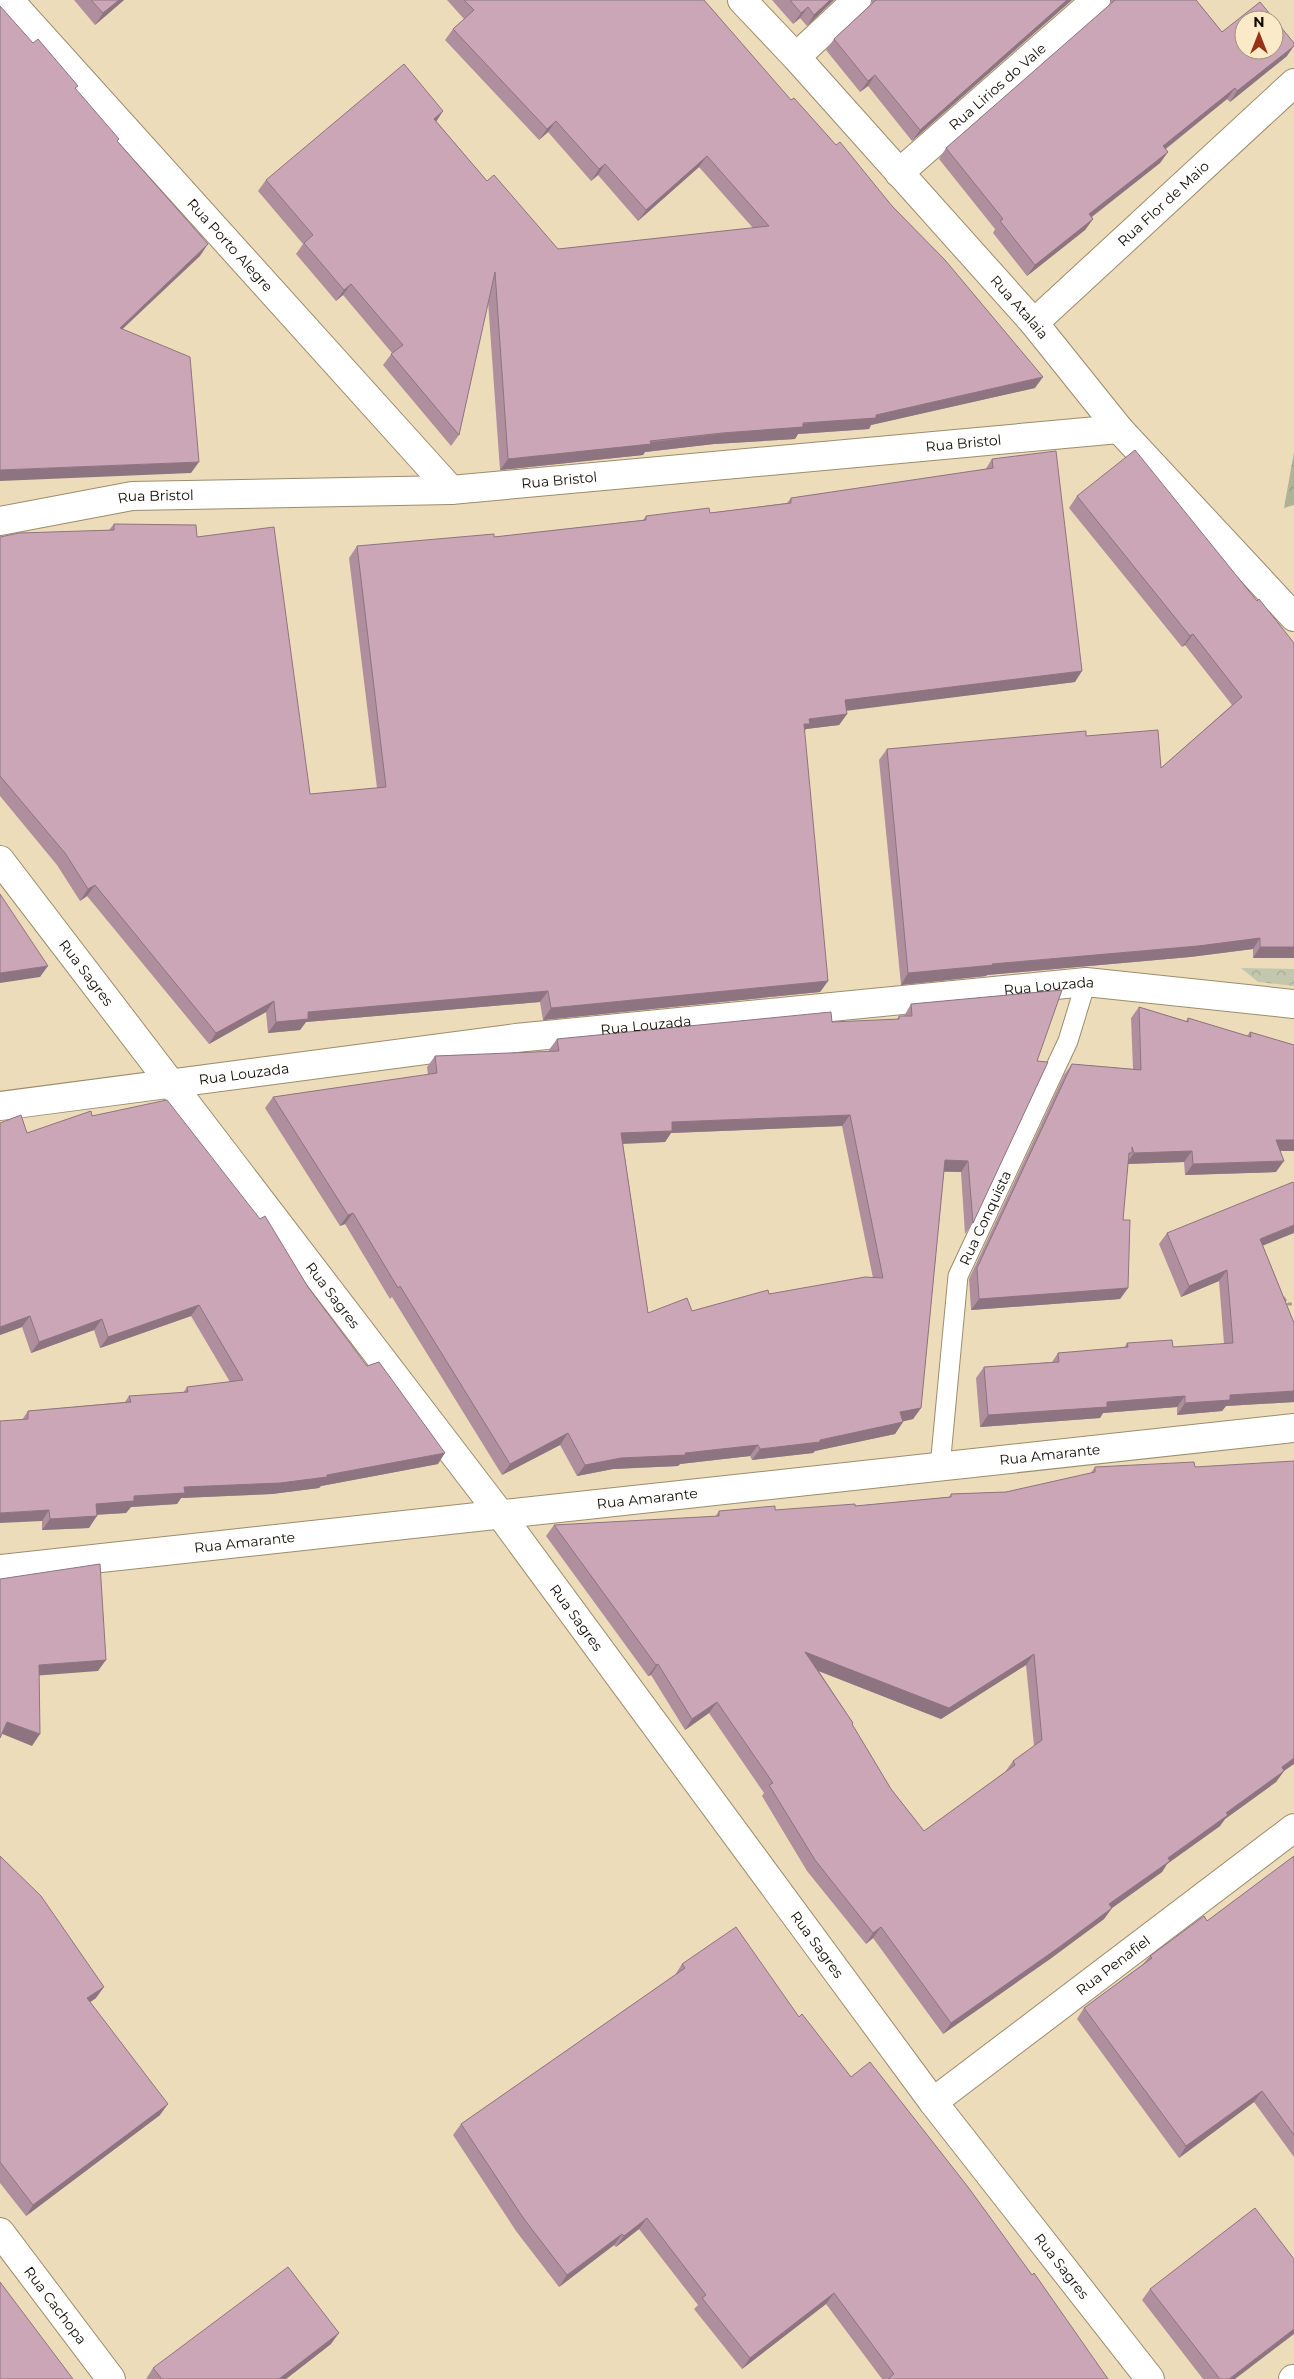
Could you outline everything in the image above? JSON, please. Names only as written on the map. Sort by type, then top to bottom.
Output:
[{"type":"street","name":"Rua Porto Alegre","points":[[9,0],[451,490]]},
{"type":"street","name":"Rua Atalaia","points":[[742,0],[1034,323],[1119,429],[1294,617]]},
{"type":"street","points":[[796,58],[856,0]]},
{"type":"street","name":"Rua Lirios do Vale","points":[[899,173],[1096,0]]},
{"type":"street","name":"Rua Flor de Maio","points":[[1034,323],[1294,83]]},
{"type":"street","name":"Rua Bristol","points":[[0,521],[132,496],[451,490],[1119,429]]},
{"type":"street","name":"Rua Sagres","points":[[0,860],[500,1514],[933,2102],[1150,2379]]},
{"type":"street","name":"Rua Louzada","points":[[0,1106],[516,1038],[1086,982],[1294,1004]]},
{"type":"street","name":"Rua Amarante","points":[[0,1570],[1294,1428]]},
{"type":"street","name":"Rua Penafiel","points":[[933,2102],[1294,1828]]},
{"type":"street","name":"Rua Cachopa","points":[[0,2232],[110,2379]]},
{"type":"lane","name":"Rua Conquista","points":[[940,1466],[958,1276],[1068,1041],[1086,982]]},
{"type":"path","points":[[1282,1296],[1288,1304],[1294,1304]]},
{"type":"green space","points":[[1294,452],[1294,505],[1284,508]]},
{"type":"green space","points":[[1241,968],[1294,969],[1294,986],[1258,982]]},
{"type":"building","points":[[91,0],[119,0],[103,13]]},
{"type":"building","points":[[464,0],[704,0],[791,100],[794,98],[836,145],[840,142],[892,206],[945,260],[1043,377],[876,415],[876,418],[803,423],[803,427],[722,433],[650,441],[651,444],[508,459],[495,272],[459,435],[391,354],[403,345],[351,284],[344,290],[304,243],[313,235],[266,180],[404,64],[443,111],[434,119],[487,181],[494,175],[558,249],[769,226],[707,156],[646,210],[605,164],[599,169],[556,121],[547,129],[453,29],[474,10]]},
{"type":"building","points":[[790,0],[830,0],[814,15],[808,7],[801,13]]},
{"type":"building","points":[[876,0],[1067,0],[920,130],[875,75],[868,81],[834,39]]},
{"type":"building","points":[[1115,0],[1196,0],[1222,32],[1234,23],[1234,60],[1276,60],[1237,91],[1235,88],[1163,146],[1168,152],[1089,214],[1093,219],[1035,265],[1000,221],[1003,219],[946,148]]},
{"type":"building","points":[[1260,2],[1267,10],[1250,10]]},
{"type":"building","points":[[0,6],[33,43],[38,39],[78,86],[75,88],[119,139],[117,141],[208,244],[120,328],[190,357],[199,462],[0,470]]},
{"type":"building","points":[[1284,31],[1294,43],[1294,46],[1284,54]]},
{"type":"building","points":[[1135,450],[1257,601],[1259,599],[1294,643],[1294,947],[1260,947],[1260,938],[1198,946],[908,973],[887,749],[1086,731],[1086,736],[1158,730],[1161,768],[1242,697],[1193,634],[1190,636],[1077,496]]},
{"type":"building","points":[[1056,451],[1082,671],[845,700],[847,714],[809,719],[810,724],[804,724],[828,981],[551,1008],[548,991],[308,1012],[308,1019],[276,1022],[274,1001],[216,1033],[95,885],[88,889],[65,853],[0,776],[0,537],[19,533],[114,530],[114,524],[196,525],[197,537],[274,527],[310,794],[386,787],[357,546],[494,534],[494,537],[646,520],[646,516],[709,508],[710,513],[791,503],[791,498],[993,468],[992,459]]},
{"type":"building","points":[[0,894],[48,966],[0,973]]},
{"type":"building","points":[[1062,990],[1037,1061],[1048,1062],[973,1223],[968,1161],[945,1160],[921,1408],[900,1412],[903,1422],[820,1440],[820,1442],[760,1449],[758,1445],[685,1453],[686,1455],[621,1458],[585,1465],[568,1433],[510,1464],[400,1286],[398,1288],[353,1213],[348,1215],[273,1097],[437,1073],[435,1056],[559,1051],[557,1039],[831,1012],[832,1022],[899,1019],[899,1016],[912,1016],[911,1004]],"holes":[[[850,1115],[883,1278],[865,1277],[769,1294],[768,1290],[692,1311],[687,1298],[648,1313],[621,1133],[672,1131],[672,1122]]]},
{"type":"building","points":[[1139,1007],[1188,1022],[1188,1018],[1251,1037],[1250,1032],[1294,1045],[1294,1140],[1276,1140],[1284,1161],[1193,1164],[1192,1151],[1134,1153],[1132,1147],[1132,1153],[1129,1153],[1123,1220],[1130,1220],[1128,1288],[979,1299],[977,1268],[1072,1064],[1141,1070]]},
{"type":"building","points":[[167,1100],[260,1219],[265,1216],[308,1287],[367,1366],[379,1362],[445,1453],[327,1475],[327,1477],[280,1483],[184,1487],[185,1493],[134,1496],[134,1501],[96,1504],[97,1516],[50,1519],[49,1510],[0,1513],[0,1421],[28,1419],[28,1411],[131,1402],[129,1396],[188,1392],[187,1387],[243,1380],[199,1305],[108,1337],[102,1319],[39,1342],[30,1316],[0,1327],[0,1123],[21,1115],[27,1133],[91,1111],[92,1116]]},
{"type":"building","points":[[1293,1182],[1294,1225],[1260,1239],[1294,1323],[1294,1391],[1230,1395],[1230,1400],[1185,1403],[1185,1396],[1107,1402],[1107,1407],[988,1415],[984,1367],[1059,1362],[1058,1353],[1128,1347],[1127,1343],[1172,1340],[1173,1347],[1233,1343],[1227,1270],[1189,1286],[1167,1233]]},
{"type":"building","points":[[1294,1461],[1294,1758],[1282,1767],[1284,1771],[1226,1813],[1228,1815],[1168,1858],[1170,1861],[1109,1904],[1112,1908],[951,2023],[881,1927],[873,1933],[815,1860],[769,1785],[773,1783],[717,1702],[692,1719],[658,1664],[656,1665],[554,1525],[719,1516],[719,1511],[775,1506],[775,1510],[855,1504],[855,1506],[951,1497],[951,1494],[1006,1492],[1095,1472],[1095,1467],[1194,1462],[1195,1467]],"holes":[[[805,1652],[949,1708],[1034,1654],[1042,1740],[1013,1761],[1015,1765],[924,1831],[891,1789],[853,1723]]]},
{"type":"building","points":[[100,1564],[106,1660],[39,1665],[40,1734],[7,1722],[0,1738],[0,1579]]},
{"type":"building","points":[[0,1856],[41,1896],[104,1987],[87,1998],[168,2104],[33,2205],[0,2162]]},
{"type":"building","points":[[1294,1856],[1294,2135],[1262,2091],[1186,2146],[1084,2008],[1152,1958],[1150,1956],[1204,1916],[1207,1921]]},
{"type":"building","points":[[736,1927],[799,2017],[802,2014],[851,2077],[870,2062],[968,2187],[1032,2275],[1034,2273],[1108,2379],[888,2379],[894,2374],[834,2293],[750,2358],[702,2298],[706,2295],[647,2218],[567,2275],[524,2219],[461,2124],[685,1968],[682,1964]]},
{"type":"building","points":[[1255,2208],[1294,2259],[1294,2329],[1229,2379],[1220,2379],[1150,2289]]},
{"type":"building","points":[[288,2267],[339,2333],[279,2379],[162,2379],[153,2368]]},
{"type":"building","points":[[0,2282],[73,2379],[0,2379]]}]
